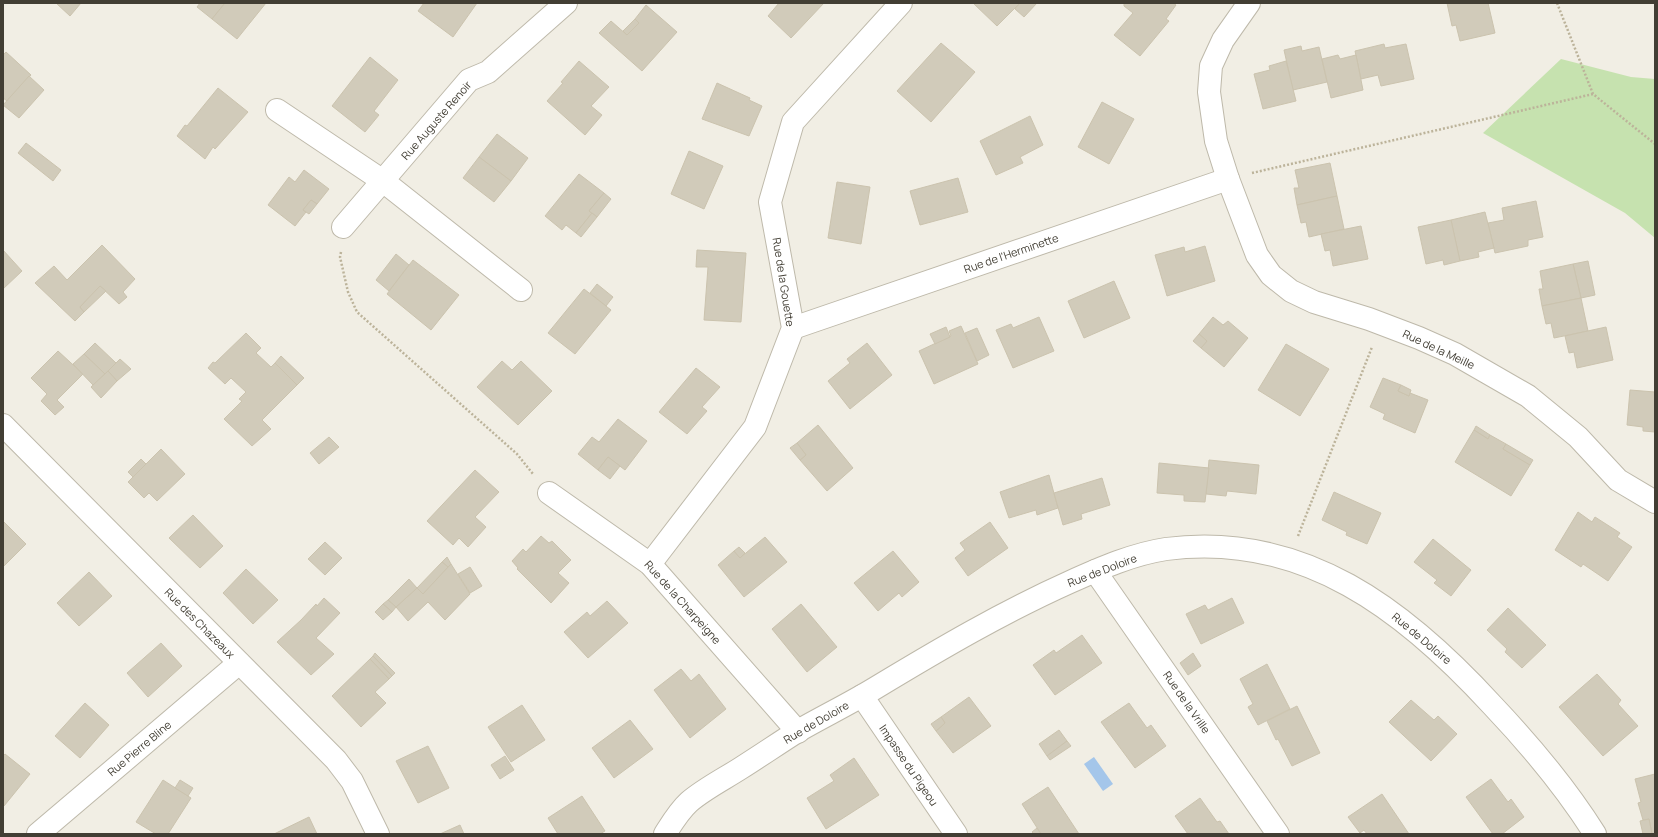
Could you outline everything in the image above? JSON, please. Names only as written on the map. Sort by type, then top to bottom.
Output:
[{"type":"street","name":"Rue Auguste Renoir","points":[[343,227],[469,80],[488,72],[566,3]]},
{"type":"street","name":"Rue de la Gouette","points":[[650,564],[755,427],[793,328],[770,202],[793,122],[901,3]]},
{"type":"street","name":"Rue de la Meille","points":[[1250,3],[1223,40],[1211,66],[1209,92],[1216,141],[1228,179],[1257,255],[1271,275],[1291,291],[1314,302],[1419,338],[1455,354],[1528,396],[1578,437],[1618,480],[1655,502]]},
{"type":"street","points":[[277,110],[383,181],[521,290]]},
{"type":"street","name":"Rue de l'Herminette","points":[[793,328],[1228,179]]},
{"type":"street","name":"Rue des Chazeaux","points":[[3,425],[336,760],[352,781],[378,834]]},
{"type":"street","name":"Rue de la Charpeigne","points":[[549,493],[650,564],[798,732]]},
{"type":"street","name":"Rue de Doloire","points":[[666,834],[673,821],[690,802],[798,732],[978,627],[1034,598],[1095,571],[1132,557],[1166,549],[1242,548],[1289,559],[1319,570],[1348,583],[1397,616],[1457,667],[1525,740],[1584,817],[1595,834]]},
{"type":"street","name":"Rue de la Vrille","points":[[1095,571],[1278,834]]},
{"type":"street","name":"Rue Pierre Bline","points":[[38,834],[239,663]]},
{"type":"street","name":"Impasse du Pigeou","points":[[862,696],[956,834]]},
{"type":"path","points":[[1557,3],[1593,94],[1655,144]]},
{"type":"path","points":[[1228,179],[1593,94]]},
{"type":"path","points":[[343,227],[340,257],[348,292],[357,312],[517,454],[549,493]]},
{"type":"path","points":[[1289,559],[1381,325]]},
{"type":"green space","points":[[1561,59],[1631,77],[1655,79],[1655,238],[1625,213],[1483,133]]},
{"type":"water","points":[[1094,757],[1113,784],[1103,791],[1084,764]]},
{"type":"building","points":[[56,3],[81,3],[70,16]]},
{"type":"building","points":[[200,3],[225,3],[212,19],[197,7]]},
{"type":"building","points":[[225,3],[266,3],[237,39],[212,19]]},
{"type":"building","points":[[424,3],[477,3],[453,37],[418,11]]},
{"type":"building","points":[[779,3],[824,3],[791,38],[768,16]]},
{"type":"building","points":[[973,3],[1020,3],[997,26]]},
{"type":"building","points":[[1020,3],[1037,3],[1024,17],[1015,9]]},
{"type":"building","points":[[1124,3],[1173,3],[1176,5],[1166,19],[1169,21],[1140,56],[1114,35],[1133,13],[1124,6]]},
{"type":"building","points":[[1447,3],[1488,3],[1495,33],[1460,41],[1456,25],[1452,26]]},
{"type":"building","points":[[646,5],[677,32],[642,71],[599,33],[611,21],[627,35],[639,23],[635,19]]},
{"type":"building","points":[[635,19],[639,23],[627,35],[623,31]]},
{"type":"building","points":[[941,43],[975,72],[931,122],[897,91]]},
{"type":"building","points":[[1384,44],[1385,48],[1406,44],[1414,79],[1381,86],[1378,75],[1361,79],[1355,51]]},
{"type":"building","points":[[1301,46],[1302,51],[1319,47],[1327,82],[1293,90],[1284,50]]},
{"type":"building","points":[[6,52],[31,75],[7,101],[3,98],[3,55]]},
{"type":"building","points":[[1338,55],[1340,59],[1356,55],[1363,90],[1331,98],[1322,59]]},
{"type":"building","points":[[370,57],[398,80],[374,111],[379,115],[365,132],[332,106]]},
{"type":"building","points":[[579,61],[609,87],[591,106],[602,115],[585,135],[547,101],[563,83],[561,82]]},
{"type":"building","points":[[1286,61],[1296,101],[1263,109],[1254,74],[1270,70],[1269,66]]},
{"type":"building","points":[[29,76],[44,90],[19,118],[3,105]]},
{"type":"building","points":[[717,83],[750,98],[749,100],[762,106],[749,136],[702,119]]},
{"type":"building","points":[[218,88],[248,112],[215,149],[213,147],[205,159],[177,136]]},
{"type":"building","points":[[1102,102],[1134,119],[1109,164],[1078,147]]},
{"type":"building","points":[[1030,116],[1043,145],[1020,157],[1023,163],[996,175],[980,141]]},
{"type":"building","points":[[497,134],[528,158],[511,181],[479,157]]},
{"type":"building","points":[[26,143],[61,170],[53,181],[18,153]]},
{"type":"building","points":[[689,151],[723,166],[704,209],[671,194]]},
{"type":"building","points":[[479,157],[511,181],[494,202],[463,178]]},
{"type":"building","points":[[1330,163],[1337,196],[1297,205],[1294,188],[1299,188],[1295,170]]},
{"type":"building","points":[[304,170],[329,189],[317,204],[311,200],[303,210],[306,212],[295,226],[268,205],[289,177],[295,182]]},
{"type":"building","points":[[579,174],[604,193],[589,211],[592,213],[576,233],[566,225],[562,230],[545,216]]},
{"type":"building","points":[[958,178],[968,212],[920,225],[910,191]]},
{"type":"building","points":[[837,182],[870,187],[861,244],[828,238]]},
{"type":"building","points":[[604,193],[611,199],[597,217],[589,211]]},
{"type":"building","points":[[1337,196],[1344,229],[1309,237],[1306,222],[1301,223],[1297,205]]},
{"type":"building","points":[[311,200],[317,204],[309,214],[303,210]]},
{"type":"building","points":[[1536,201],[1543,237],[1528,240],[1528,246],[1495,253],[1488,223],[1504,220],[1502,208]]},
{"type":"building","points":[[1485,212],[1494,248],[1478,252],[1479,257],[1460,261],[1451,220]]},
{"type":"building","points":[[592,213],[597,217],[581,237],[576,233]]},
{"type":"building","points":[[1451,220],[1460,261],[1444,265],[1443,260],[1426,264],[1418,227]]},
{"type":"building","points":[[1361,226],[1368,259],[1333,266],[1330,250],[1325,251],[1321,234]]},
{"type":"building","points":[[102,245],[135,279],[123,292],[127,297],[119,304],[100,286],[80,307],[84,312],[75,321],[35,283],[54,266],[67,280]]},
{"type":"building","points":[[1205,246],[1215,281],[1167,296],[1155,255],[1184,247],[1185,252]]},
{"type":"building","points":[[3,250],[22,271],[3,289]]},
{"type":"building","points":[[697,250],[746,253],[741,322],[704,320],[708,267],[696,267]]},
{"type":"building","points":[[396,254],[409,265],[389,291],[376,280]]},
{"type":"building","points":[[413,260],[459,295],[431,330],[387,294]]},
{"type":"building","points":[[1588,261],[1595,295],[1581,298],[1573,264]]},
{"type":"building","points":[[1573,264],[1581,298],[1542,306],[1539,289],[1543,289],[1540,271]]},
{"type":"building","points":[[1114,281],[1130,318],[1084,338],[1068,301]]},
{"type":"building","points":[[597,284],[613,297],[606,306],[590,293]]},
{"type":"building","points":[[100,286],[106,291],[84,312],[80,307]]},
{"type":"building","points":[[584,289],[611,310],[575,354],[548,333]]},
{"type":"building","points":[[1581,298],[1588,331],[1554,338],[1551,323],[1546,324],[1542,306]]},
{"type":"building","points":[[1039,317],[1054,351],[1013,368],[996,330],[1011,324],[1013,328]]},
{"type":"building","points":[[1213,317],[1223,325],[1228,321],[1248,338],[1224,367],[1201,348],[1207,341],[1199,334]]},
{"type":"building","points":[[961,326],[978,364],[934,384],[919,351],[951,336],[949,331]]},
{"type":"building","points":[[946,327],[950,337],[935,344],[930,334]]},
{"type":"building","points":[[1606,327],[1613,360],[1577,368],[1574,352],[1569,353],[1565,336]]},
{"type":"building","points":[[977,328],[989,355],[977,361],[965,333]]},
{"type":"building","points":[[246,333],[261,348],[256,353],[271,367],[275,363],[297,385],[262,420],[271,429],[252,446],[224,419],[242,401],[239,399],[246,392],[231,378],[225,384],[208,368]]},
{"type":"building","points":[[1199,334],[1207,341],[1201,348],[1193,341]]},
{"type":"building","points":[[95,343],[116,363],[105,374],[84,354]]},
{"type":"building","points":[[867,343],[892,375],[850,409],[828,381],[850,363],[847,359]]},
{"type":"building","points":[[1286,344],[1329,369],[1300,416],[1258,390]]},
{"type":"building","points":[[58,351],[83,374],[57,400],[64,407],[55,415],[41,401],[47,394],[31,378]]},
{"type":"building","points":[[84,354],[105,374],[93,385],[73,364]]},
{"type":"building","points":[[281,356],[304,378],[297,385],[275,363]]},
{"type":"building","points":[[120,359],[131,369],[117,381],[108,371]]},
{"type":"building","points":[[502,361],[512,370],[521,361],[552,391],[518,425],[477,387]]},
{"type":"building","points":[[696,368],[720,387],[702,407],[707,411],[687,434],[659,412]]},
{"type":"building","points":[[108,371],[117,381],[101,398],[91,387]]},
{"type":"building","points":[[1383,378],[1401,385],[1398,391],[1409,396],[1410,393],[1428,400],[1415,433],[1383,419],[1385,414],[1370,407]]},
{"type":"building","points":[[1401,385],[1411,390],[1409,396],[1398,391]]},
{"type":"building","points":[[1630,390],[1655,392],[1655,432],[1643,431],[1643,427],[1627,425]]},
{"type":"building","points":[[618,419],[647,441],[625,470],[608,457],[598,470],[578,454],[592,437],[599,442]]},
{"type":"building","points":[[818,425],[853,468],[827,491],[800,460],[806,455],[797,443]]},
{"type":"building","points":[[1476,426],[1490,435],[1488,439],[1474,430]]},
{"type":"building","points":[[1474,430],[1488,439],[1490,435],[1506,444],[1503,449],[1530,465],[1511,496],[1455,462]]},
{"type":"building","points":[[329,437],[339,447],[319,464],[310,453]]},
{"type":"building","points":[[797,443],[806,455],[800,460],[790,448]]},
{"type":"building","points":[[1506,444],[1533,460],[1530,465],[1503,449]]},
{"type":"building","points":[[161,449],[185,474],[157,501],[149,493],[144,498],[128,482]]},
{"type":"building","points":[[608,457],[620,466],[610,479],[598,470]]},
{"type":"building","points":[[141,459],[146,464],[133,477],[128,472]]},
{"type":"building","points":[[1209,460],[1259,465],[1256,494],[1227,491],[1226,496],[1206,494]]},
{"type":"building","points":[[1159,463],[1209,468],[1205,502],[1184,501],[1184,495],[1157,493]]},
{"type":"building","points":[[475,470],[499,492],[475,517],[486,527],[468,547],[459,538],[453,545],[427,521]]},
{"type":"building","points":[[1049,475],[1058,508],[1037,515],[1036,510],[1009,518],[1000,492]]},
{"type":"building","points":[[1102,478],[1110,505],[1081,514],[1082,519],[1063,525],[1054,493]]},
{"type":"building","points":[[1334,492],[1381,513],[1367,544],[1346,535],[1347,532],[1322,520]]},
{"type":"building","points":[[1578,512],[1592,522],[1595,517],[1620,533],[1617,537],[1632,547],[1608,581],[1583,564],[1581,567],[1555,550]]},
{"type":"building","points":[[193,515],[223,546],[200,568],[169,538]]},
{"type":"building","points":[[3,521],[26,544],[3,567]]},
{"type":"building","points":[[990,522],[1008,548],[968,576],[955,558],[965,550],[960,543]]},
{"type":"building","points":[[541,536],[549,543],[552,541],[571,560],[558,573],[569,583],[551,603],[517,569],[518,568],[512,561],[523,549],[526,552]]},
{"type":"building","points":[[765,537],[787,562],[744,597],[718,565],[734,551],[740,558]]},
{"type":"building","points":[[1433,539],[1471,570],[1451,596],[1434,583],[1437,580],[1414,562]]},
{"type":"building","points":[[325,542],[342,558],[325,575],[308,559]]},
{"type":"building","points":[[739,547],[745,553],[740,558],[734,551]]},
{"type":"building","points":[[893,551],[919,582],[902,597],[899,593],[878,611],[854,583]]},
{"type":"building","points":[[447,557],[451,564],[448,567],[442,562]]},
{"type":"building","points":[[442,562],[448,567],[423,594],[417,588]]},
{"type":"building","points":[[451,564],[470,594],[445,620],[428,602],[408,621],[396,607],[417,588],[423,594]]},
{"type":"building","points":[[470,567],[482,586],[470,593],[458,574]]},
{"type":"building","points":[[246,569],[278,600],[253,624],[223,593]]},
{"type":"building","points":[[89,572],[112,596],[79,626],[57,603]]},
{"type":"building","points":[[409,579],[417,588],[396,607],[388,600]]},
{"type":"building","points":[[324,598],[340,613],[316,638],[334,654],[311,675],[277,642]]},
{"type":"building","points":[[1232,598],[1244,623],[1201,644],[1186,614],[1205,605],[1208,610]]},
{"type":"building","points":[[388,600],[396,607],[392,612],[383,604]]},
{"type":"building","points":[[607,601],[628,623],[588,658],[564,632],[587,612],[590,616]]},
{"type":"building","points":[[383,604],[392,612],[383,620],[375,612]]},
{"type":"building","points":[[801,604],[837,647],[807,672],[772,629]]},
{"type":"building","points":[[1508,608],[1546,645],[1522,668],[1505,652],[1507,649],[1487,630]]},
{"type":"building","points":[[1082,635],[1102,663],[1055,695],[1033,665],[1054,650],[1056,653]]},
{"type":"building","points":[[161,643],[182,666],[148,697],[127,673]]},
{"type":"building","points":[[375,653],[395,673],[392,676],[373,656]]},
{"type":"building","points":[[1193,653],[1201,666],[1188,675],[1180,663]]},
{"type":"building","points":[[373,656],[392,676],[389,679],[370,659]]},
{"type":"building","points":[[370,659],[389,679],[375,692],[386,703],[361,727],[332,696]]},
{"type":"building","points":[[1267,664],[1290,709],[1258,725],[1248,707],[1253,704],[1240,679]]},
{"type":"building","points":[[681,669],[691,681],[699,674],[726,709],[690,738],[654,690]]},
{"type":"building","points":[[1597,674],[1621,700],[1618,704],[1638,726],[1603,756],[1559,707]]},
{"type":"building","points":[[969,697],[991,726],[953,753],[936,731],[945,723],[941,717]]},
{"type":"building","points":[[1411,700],[1434,720],[1438,716],[1457,734],[1431,761],[1389,722]]},
{"type":"building","points":[[85,703],[109,725],[80,758],[55,736]]},
{"type":"building","points":[[1129,703],[1147,728],[1151,725],[1166,746],[1135,768],[1101,722]]},
{"type":"building","points":[[522,705],[545,740],[511,762],[488,727]]},
{"type":"building","points":[[1297,706],[1320,753],[1292,766],[1278,739],[1276,740],[1267,721]]},
{"type":"building","points":[[941,717],[945,723],[936,731],[931,724]]},
{"type":"building","points":[[630,720],[653,749],[614,778],[592,748]]},
{"type":"building","points":[[1059,730],[1067,741],[1047,756],[1039,744]]},
{"type":"building","points":[[1067,741],[1071,746],[1050,760],[1047,756]]},
{"type":"building","points":[[428,746],[449,788],[418,803],[396,761]]},
{"type":"building","points":[[5,754],[30,774],[4,806],[3,756]]},
{"type":"building","points":[[505,756],[514,770],[500,779],[491,765]]},
{"type":"building","points":[[854,758],[879,795],[826,829],[807,798],[834,781],[830,775]]},
{"type":"building","points":[[1655,774],[1655,834],[1652,834],[1649,819],[1643,820],[1638,803],[1641,802],[1635,779]]},
{"type":"building","points":[[1491,779],[1508,802],[1511,799],[1524,817],[1502,834],[1493,834],[1466,797]]},
{"type":"building","points":[[163,780],[191,798],[168,834],[156,834],[136,822]]},
{"type":"building","points":[[180,780],[193,788],[188,796],[175,788]]},
{"type":"building","points":[[1048,787],[1079,834],[1041,834],[1022,804]]},
{"type":"building","points":[[1382,794],[1409,834],[1367,834],[1364,830],[1360,833],[1348,817]]},
{"type":"building","points":[[582,796],[605,831],[600,834],[558,834],[548,818]]},
{"type":"building","points":[[1200,798],[1217,822],[1220,821],[1229,834],[1188,834],[1175,816]]},
{"type":"building","points":[[309,817],[317,834],[274,834]]},
{"type":"building","points":[[1649,819],[1652,834],[1643,834],[1640,821]]},
{"type":"building","points":[[460,825],[464,834],[440,834]]},
{"type":"building","points":[[1037,828],[1041,834],[1034,834],[1032,832]]}]
